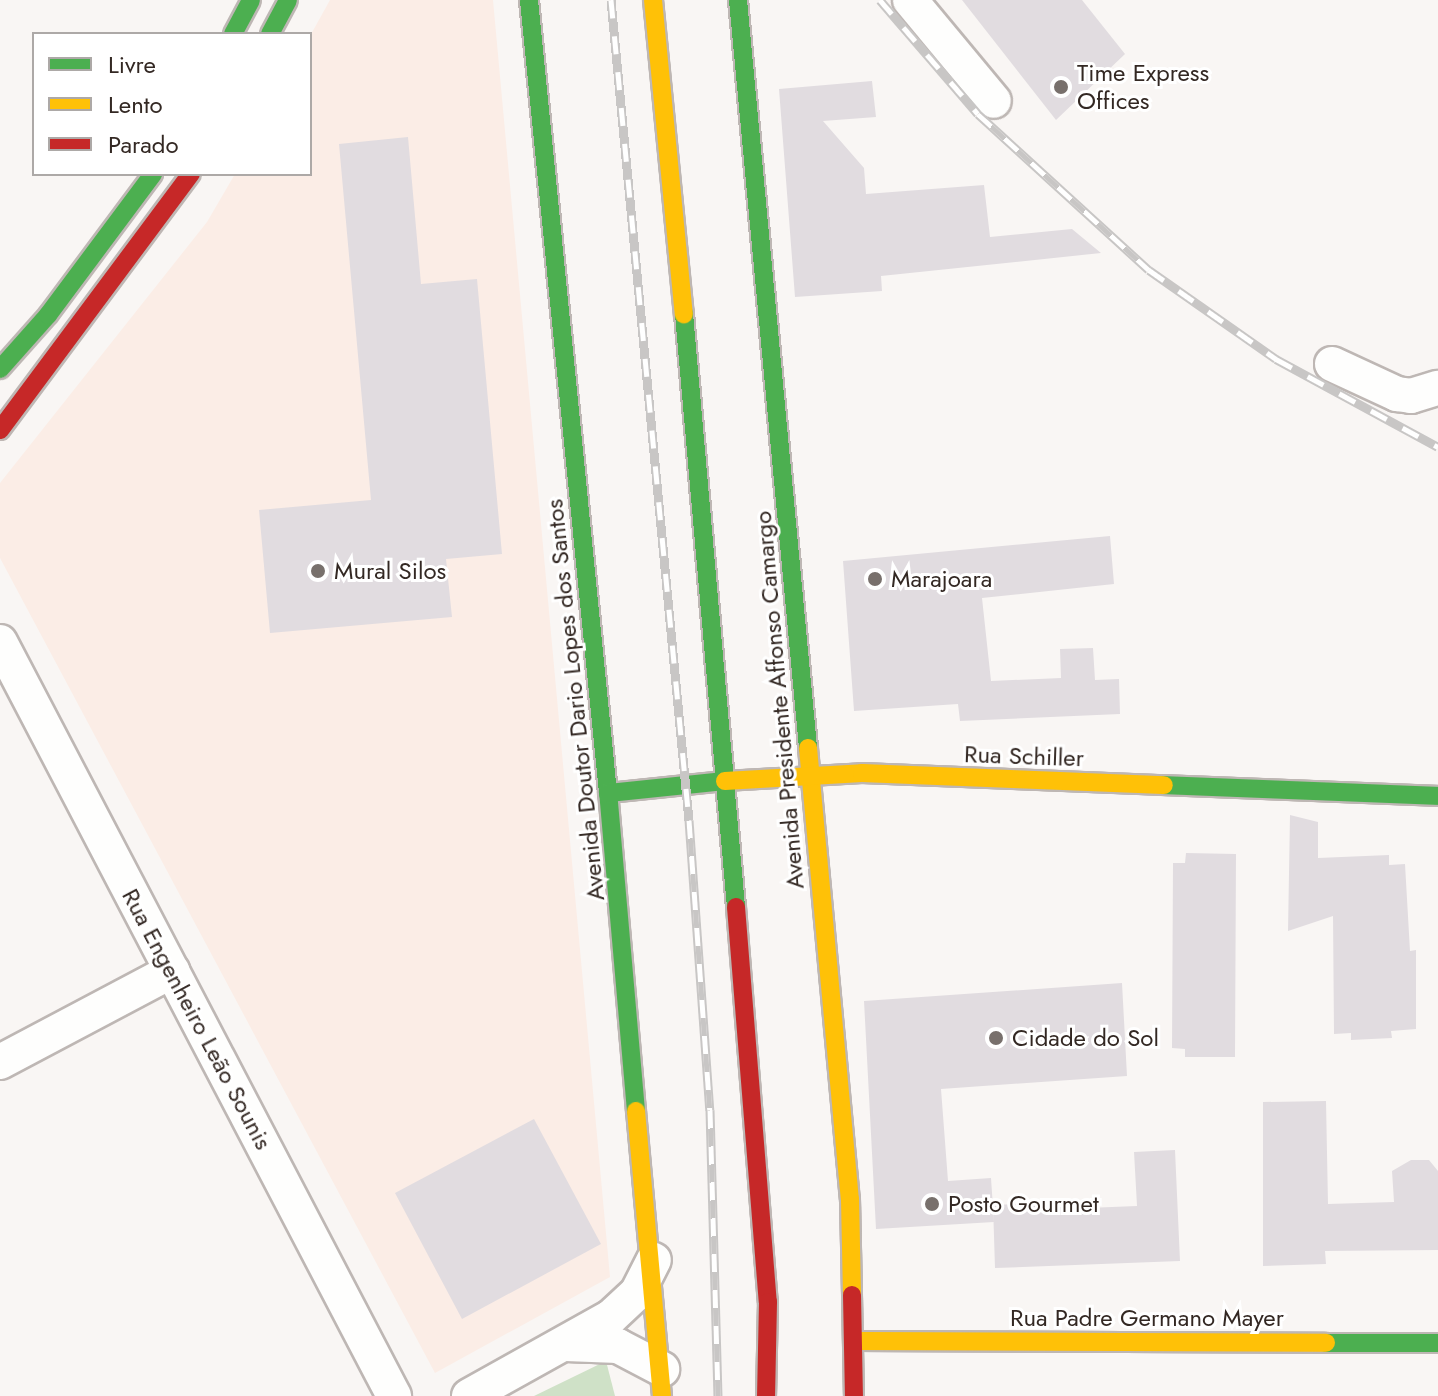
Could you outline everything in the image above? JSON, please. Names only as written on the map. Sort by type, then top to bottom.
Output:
[{"type":"main road","points":[[234,32],[251,0]]},
{"type":"main road","points":[[271,32],[288,0]]},
{"type":"main road","name":"Avenida Doutor Dario Lopes dos Santos","points":[[529,0],[654,1260],[662,1383]]},
{"type":"main road","points":[[653,0],[725,781],[768,1302],[766,1396]]},
{"type":"main road","name":"Avenida Presidente Affonso Camargo","points":[[738,0],[850,1199],[854,1396]]},
{"type":"main road","points":[[0,369],[129,210],[152,176]]},
{"type":"main road","points":[[0,430],[154,230],[190,176]]},
{"type":"main road","name":"Rua Schiller","points":[[608,793],[811,773],[1438,796]]},
{"type":"main road","name":"Rua Padre Germano Mayer","points":[[855,1341],[1438,1343]]},
{"type":"street","points":[[910,0],[994,101]]},
{"type":"street","points":[[1332,364],[1397,394],[1411,396],[1438,388]]},
{"type":"street","name":"Rua Engenheiro Leão Sounis","points":[[0,642],[394,1396]]},
{"type":"street","points":[[0,1062],[172,971]]},
{"type":"street","points":[[469,1396],[566,1344],[625,1306],[654,1260]]},
{"type":"street","points":[[566,1344],[618,1346],[662,1383]]},
{"type":"shaded area","points":[[330,0],[493,0],[610,1277],[435,1373],[0,558],[0,483],[207,222],[234,176],[312,176],[312,32]]},
{"type":"green space","points":[[606,1361],[615,1396],[534,1396]]},
{"type":"building","name":"Time Express Offices","points":[[962,0],[1082,0],[1125,54],[1056,120]]},
{"type":"building","points":[[872,81],[876,117],[823,121],[864,168],[866,194],[984,185],[990,237],[1072,229],[1101,253],[881,276],[882,291],[795,297],[779,89]]},
{"type":"building","points":[[408,137],[421,284],[477,279],[502,554],[446,559],[452,617],[270,633],[259,510],[371,500],[339,144]]},
{"type":"building","points":[[1110,536],[1114,584],[982,598],[991,681],[1061,678],[1060,649],[1093,648],[1095,680],[1119,679],[1120,714],[960,721],[958,704],[854,711],[843,561]]},
{"type":"building","points":[[1290,815],[1318,822],[1318,858],[1389,855],[1389,865],[1405,864],[1410,951],[1416,950],[1416,1029],[1391,1031],[1392,1038],[1351,1040],[1351,1033],[1334,1034],[1333,916],[1288,931]]},
{"type":"building","points":[[1186,853],[1236,854],[1235,1057],[1185,1057],[1185,1049],[1172,1048],[1173,863],[1185,863]]},
{"type":"building","name":"Cidade do Sol","points":[[1122,983],[1127,1076],[941,1089],[948,1181],[991,1178],[994,1222],[876,1229],[864,1001]]},
{"type":"building","points":[[1326,1101],[1328,1204],[1394,1202],[1392,1171],[1411,1160],[1429,1160],[1438,1171],[1438,1250],[1325,1251],[1326,1264],[1263,1266],[1263,1102]]},
{"type":"building","points":[[534,1119],[601,1244],[462,1319],[395,1193]]},
{"type":"building","points":[[1175,1150],[1180,1261],[995,1268],[993,1205],[1086,1201],[1087,1208],[1137,1206],[1134,1152]]},
{"type":"railway","points":[[611,0],[689,820],[710,1110],[718,1396]]},
{"type":"railway","points":[[880,0],[978,114],[1149,270],[1276,359],[1438,447]]},
{"type":"traffic: fast","points":[[234,32],[251,0]]},
{"type":"traffic: fast","points":[[271,32],[288,0]]},
{"type":"traffic: fast","points":[[529,0],[608,793]]},
{"type":"traffic: fast","points":[[738,0],[808,748]]},
{"type":"traffic: fast","points":[[0,369],[48,315],[152,176]]},
{"type":"traffic: fast","points":[[684,314],[736,907]]},
{"type":"traffic: fast","points":[[636,1111],[608,793],[725,781]]},
{"type":"traffic: fast","points":[[1164,785],[1438,796]]},
{"type":"traffic: fast","points":[[1326,1343],[1438,1343]]},
{"type":"traffic: slow","points":[[653,0],[684,314]]},
{"type":"traffic: slow","points":[[808,748],[850,1199],[852,1295]]},
{"type":"traffic: slow","points":[[725,781],[862,773],[1164,785]]},
{"type":"traffic: slow","points":[[636,1111],[662,1396]]},
{"type":"traffic: slow","points":[[855,1341],[1326,1343]]},
{"type":"traffic: jam","points":[[0,430],[190,176]]},
{"type":"traffic: jam","points":[[736,907],[768,1302],[766,1396]]},
{"type":"traffic: jam","points":[[852,1295],[854,1396]]},
{"type":"place","name":"Time Express Offices","points":[[1061,87]]},
{"type":"place","name":"Mural Silos","points":[[318,571]]},
{"type":"place","name":"Marajoara","points":[[875,579]]},
{"type":"place","name":"Cidade do Sol","points":[[996,1038]]},
{"type":"place","name":"Posto Gourmet","points":[[932,1204]]}]
